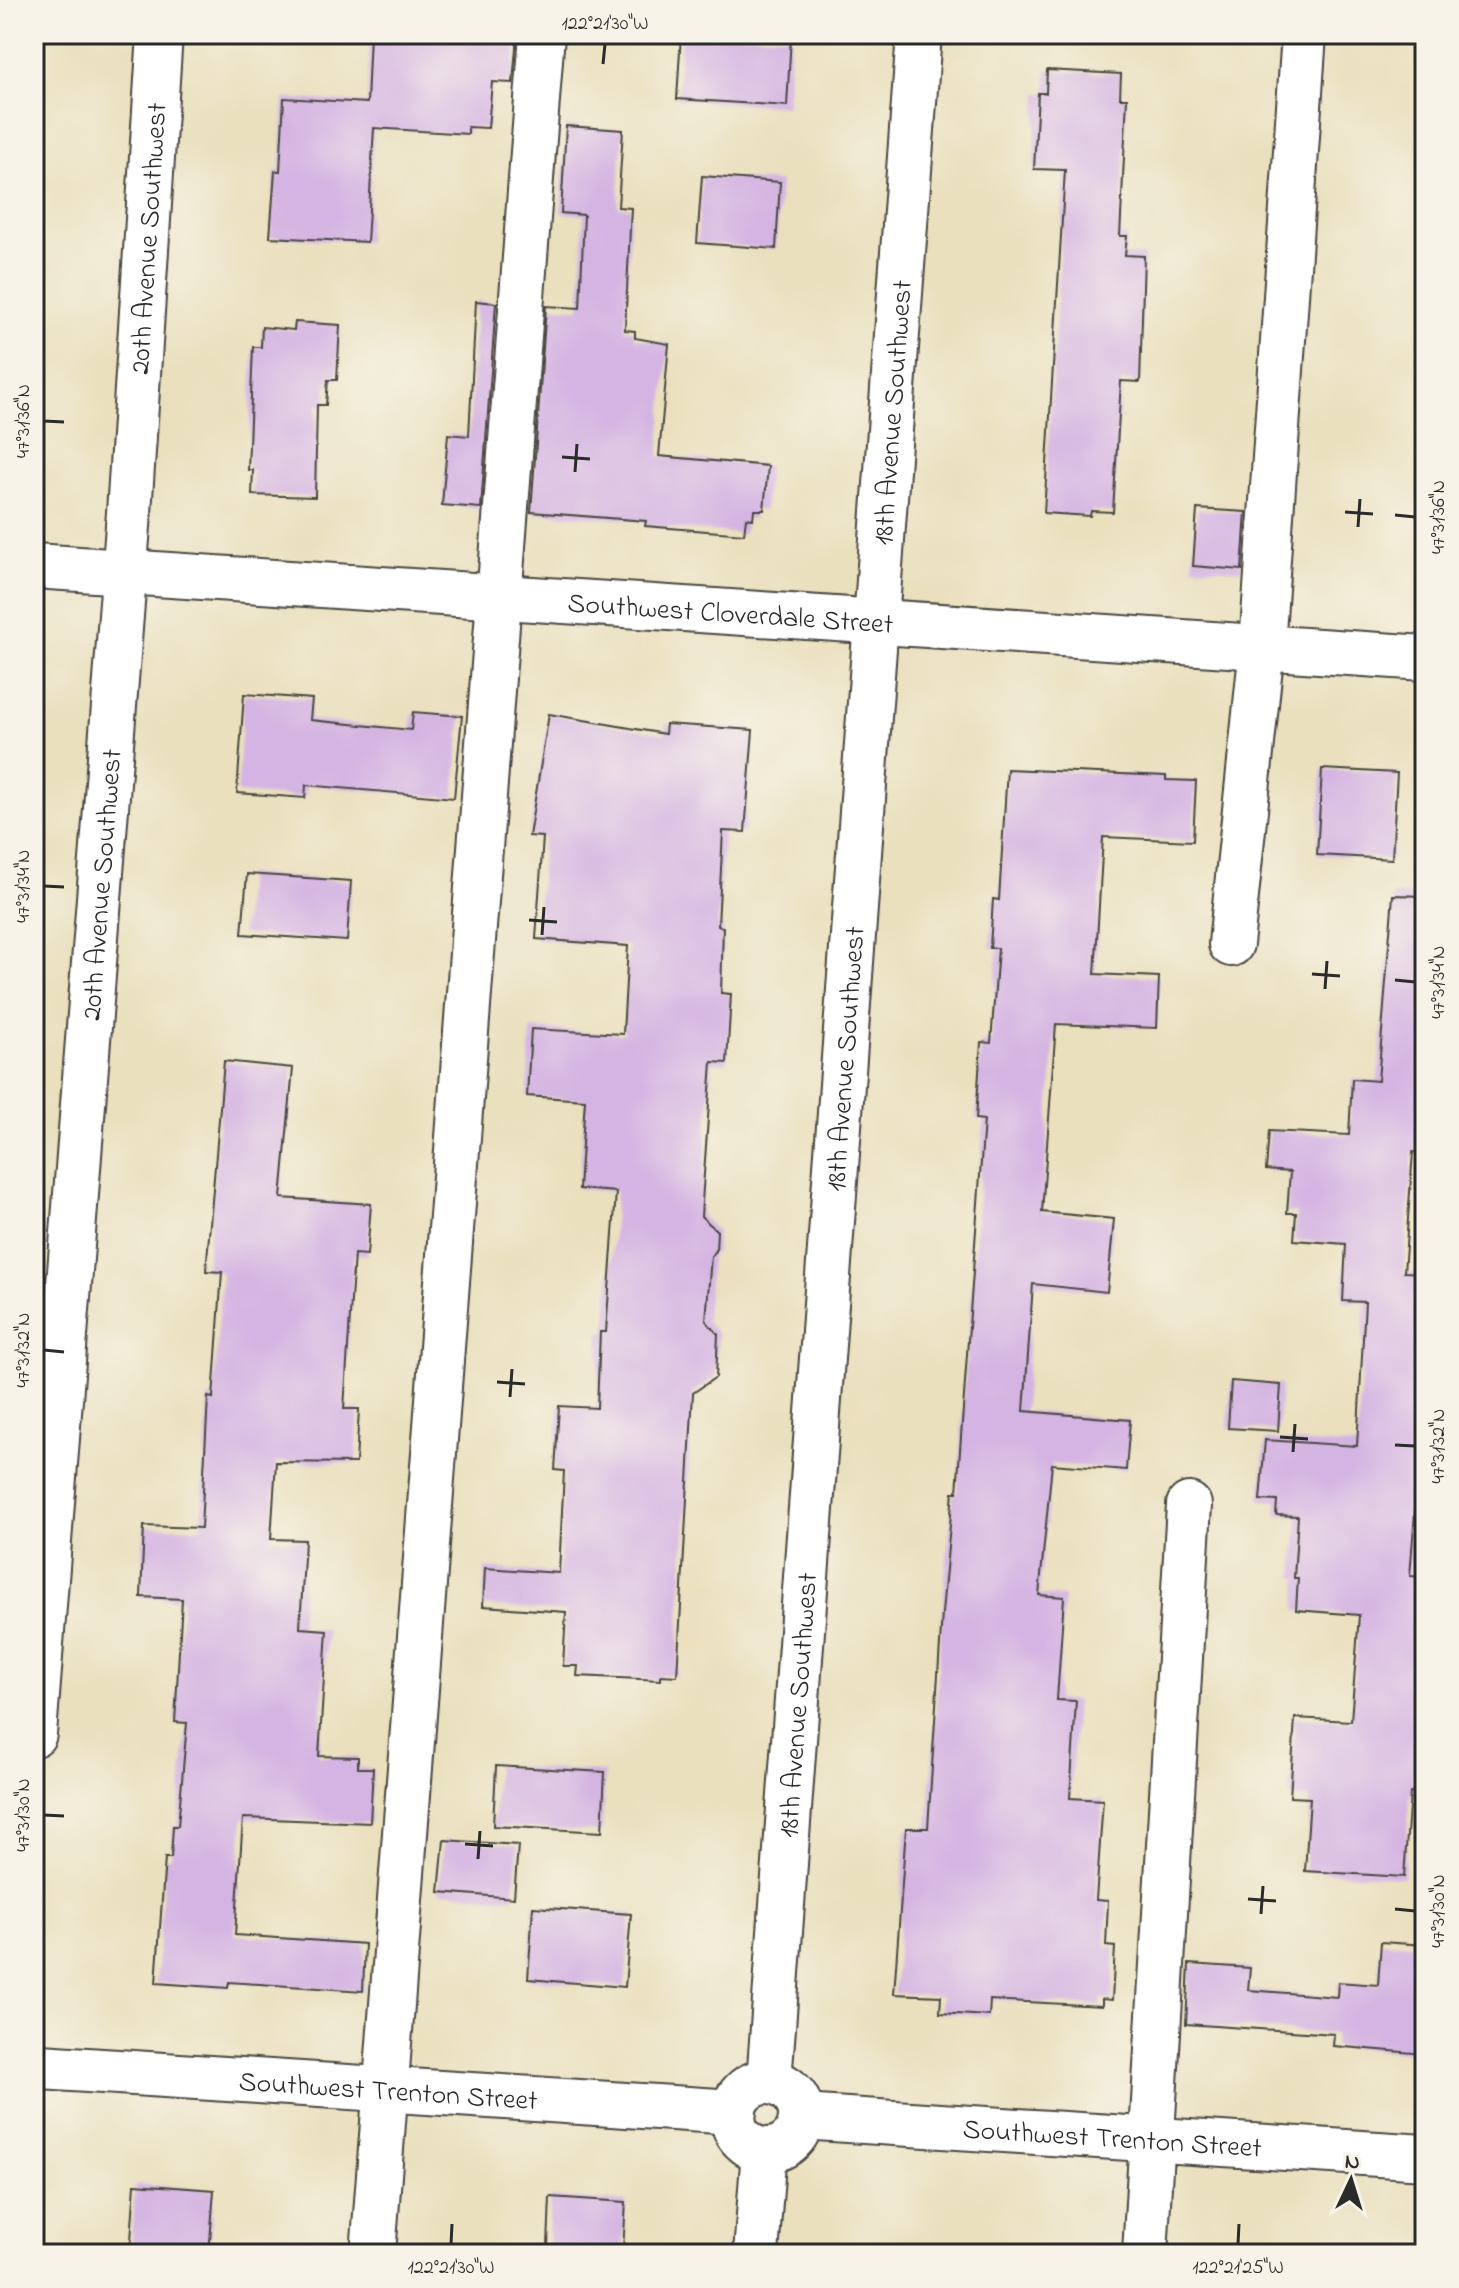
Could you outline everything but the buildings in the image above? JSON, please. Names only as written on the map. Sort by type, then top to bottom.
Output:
[{"type":"street","name":"20th Avenue Southwest","points":[[34,1734],[124,573],[160,34]]},
{"type":"street","points":[[373,2254],[542,34]]},
{"type":"street","name":"18th Avenue Southwest","points":[[769,2082],[919,34]]},
{"type":"street","points":[[1231,944],[1262,647],[1304,34]]},
{"type":"street","name":"Southwest Cloverdale Street","points":[[34,566],[1425,658]]},
{"type":"street","points":[[1145,2254],[1189,1505]]},
{"type":"street","name":"Southwest Trenton Street","points":[[36,2065],[734,2112]]},
{"type":"street","points":[[769,2082],[791,2091],[798,2100],[801,2117],[797,2134],[789,2142],[779,2148],[764,2150],[740,2137],[734,2112],[739,2096],[747,2088],[769,2082]]},
{"type":"street","name":"Southwest Trenton Street","points":[[801,2117],[1425,2157]]},
{"type":"street","points":[[756,2254],[764,2150]]}]
